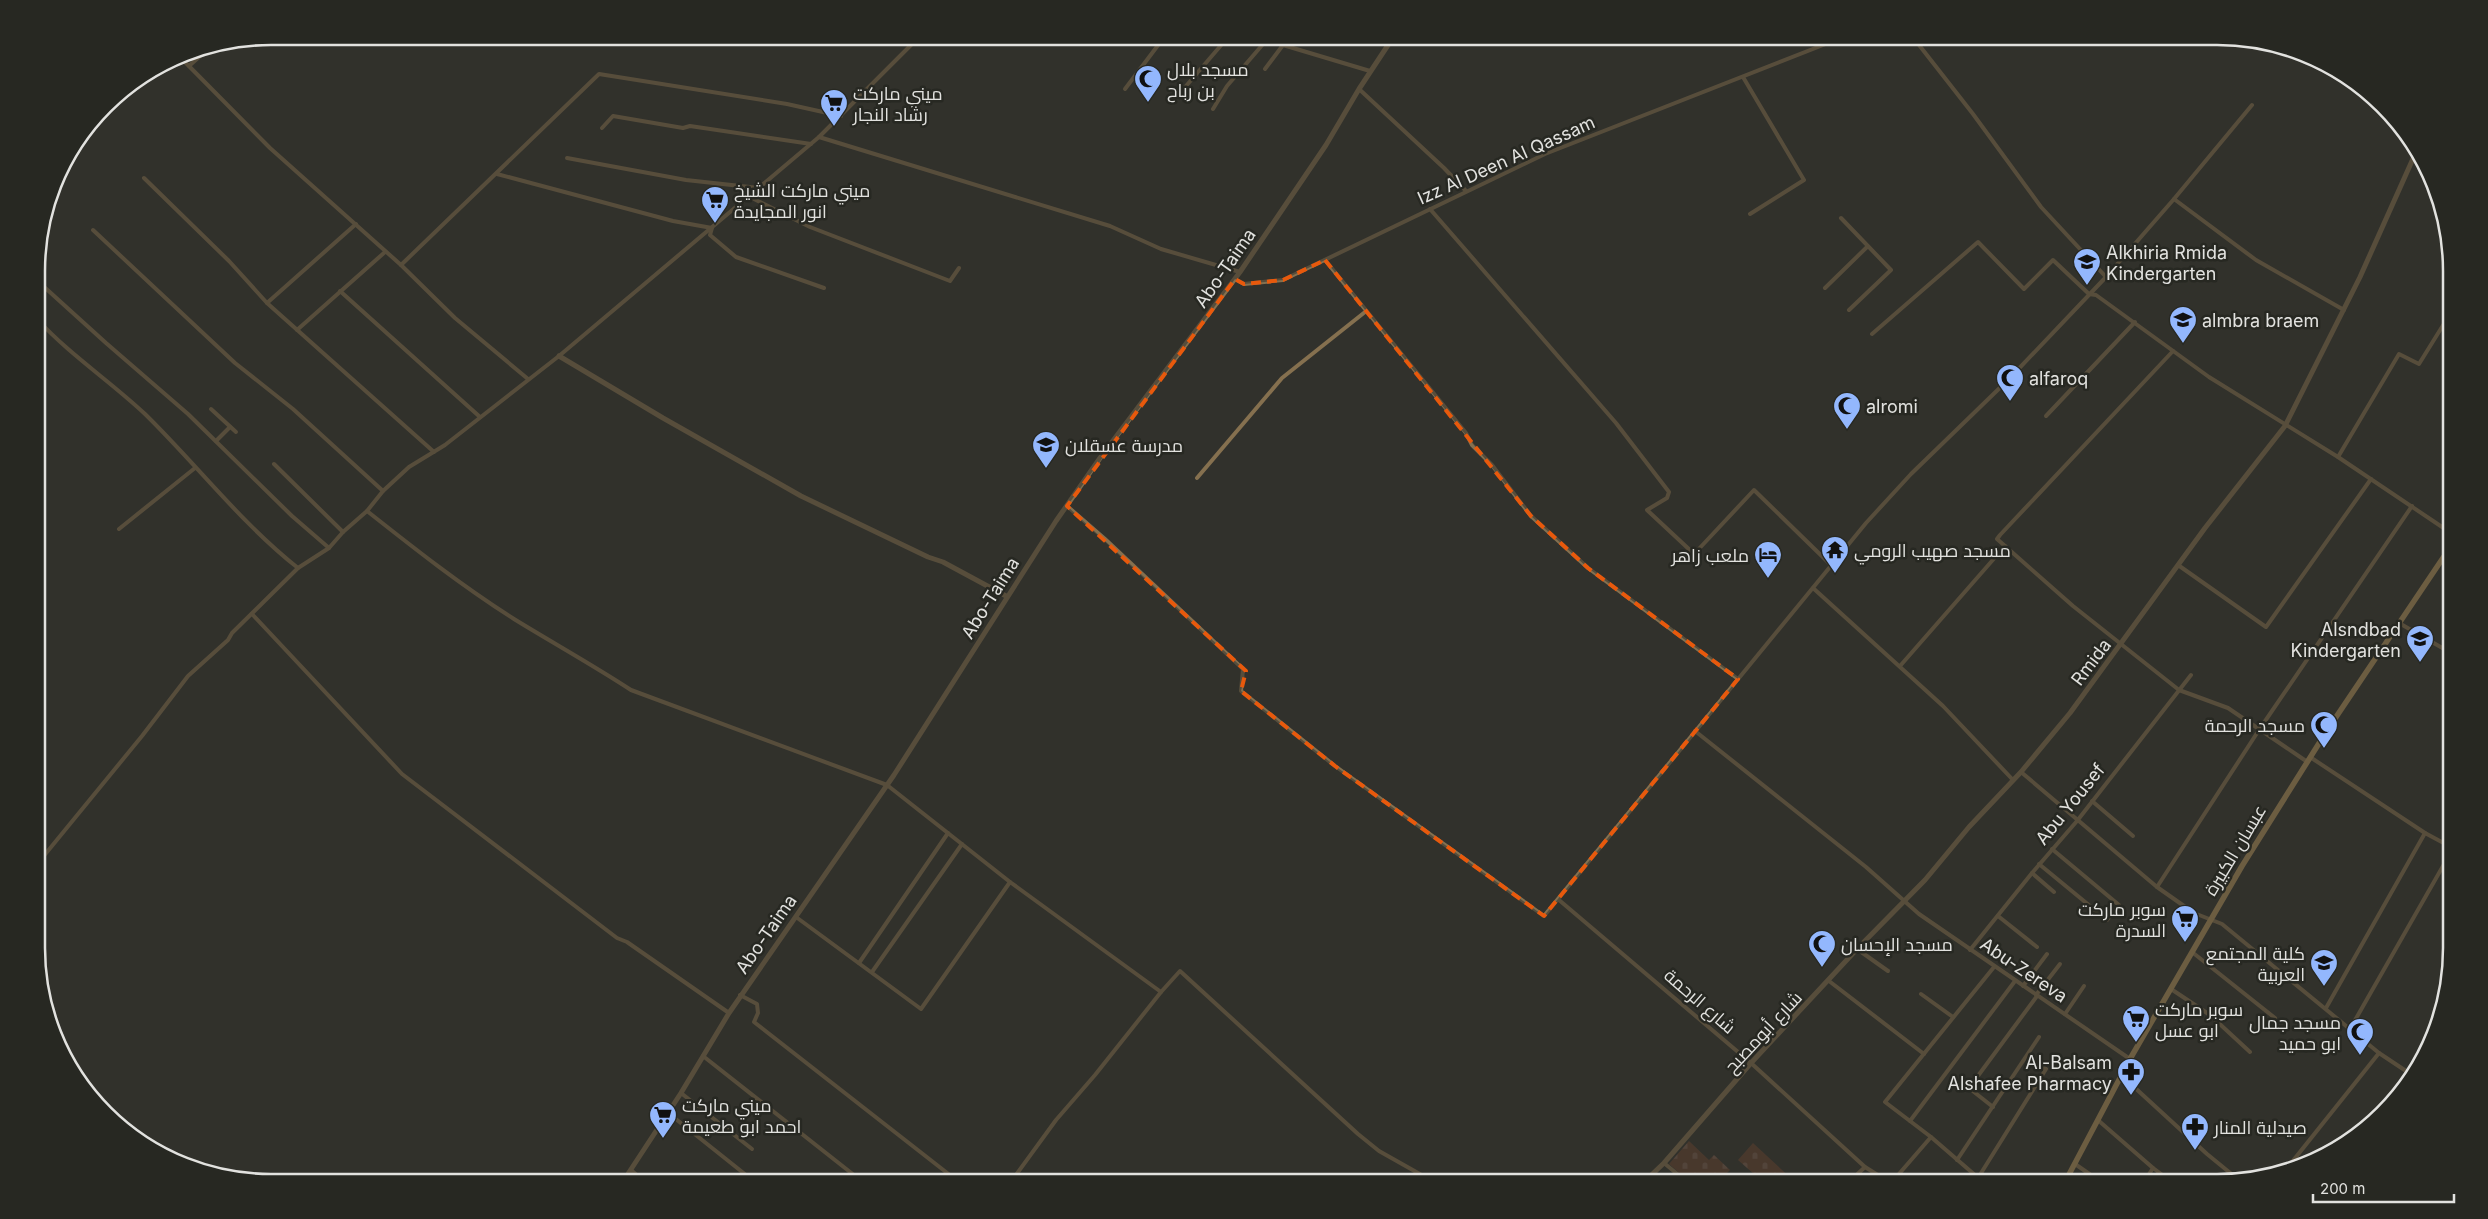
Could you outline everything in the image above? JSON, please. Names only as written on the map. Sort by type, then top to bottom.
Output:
[{"type":"main road","name":"عبسان الكبيرة","points":[[2069,1174],[2130,1059],[2308,759],[2443,558]]},
{"type":"street","points":[[45,854],[142,736],[188,676],[228,640],[232,633],[298,568],[329,548],[343,532],[367,511],[383,491],[409,467],[434,452],[559,356],[750,197],[819,137],[911,45]]},
{"type":"street","points":[[1125,89],[1157,45]]},
{"type":"street","points":[[1174,100],[1221,45]]},
{"type":"street","points":[[1213,109],[1227,86],[1262,45]]},
{"type":"street","points":[[1265,69],[1283,45],[1370,71]]},
{"type":"street","name":"Abo-Taima","points":[[628,1174],[681,1093],[740,996],[886,785],[980,640],[1006,596],[1100,458],[1240,272],[1326,145],[1388,45]]},
{"type":"street","name":"Izz Al Deen Al Qassam","points":[[1235,279],[1244,284],[1283,280],[1545,154],[1823,45]]},
{"type":"street","points":[[1919,45],[1973,114],[2035,200],[2106,277]]},
{"type":"street","points":[[190,66],[200,56]]},
{"type":"street","points":[[185,62],[270,148],[401,265],[455,318],[528,379]]},
{"type":"street","points":[[401,265],[599,74],[787,104],[841,116]]},
{"type":"street","points":[[1743,77],[1804,180],[1750,214]]},
{"type":"street","points":[[1359,89],[1466,191]]},
{"type":"street","points":[[1067,506],[1106,539],[1243,669],[1241,691],[1335,766],[1352,775],[1544,916],[1831,565],[1911,474],[2009,379],[2106,277],[2174,200],[2252,106]]},
{"type":"street","points":[[602,128],[613,116],[683,128],[690,126],[811,144]]},
{"type":"street","points":[[819,137],[1110,226],[1161,249],[1240,272]]},
{"type":"street","points":[[567,158],[686,180],[760,188]]},
{"type":"street","name":"Rmida","points":[[1904,902],[2021,772],[2070,713],[2178,565],[2285,426],[2344,310],[2413,158]]},
{"type":"street","points":[[497,174],[673,221],[712,228]]},
{"type":"street","points":[[144,178],[230,261],[267,304],[434,452]]},
{"type":"street","points":[[750,197],[810,227],[950,281],[960,268]]},
{"type":"street","points":[[2174,200],[2256,260],[2344,310]]},
{"type":"street","points":[[1430,209],[1589,391],[1669,492],[1667,498],[1647,510],[1692,552],[1696,552],[1754,490],[1831,565]]},
{"type":"street","points":[[1841,218],[1891,270],[1848,310]]},
{"type":"street","points":[[267,304],[356,224]]},
{"type":"street","points":[[712,228],[710,235],[736,258],[824,288]]},
{"type":"street","points":[[93,230],[236,363],[293,409],[383,491]]},
{"type":"street","points":[[1872,334],[1978,242],[2024,289],[2053,260],[2089,294],[2096,295],[2209,377],[2285,426],[2338,457],[2443,527]]},
{"type":"street","points":[[1825,288],[1868,247]]},
{"type":"street","points":[[297,330],[385,252]]},
{"type":"street","points":[[1324,260],[1466,433],[1472,445],[1492,465],[1531,516],[1588,568],[1738,679]]},
{"type":"street","points":[[45,288],[216,441],[292,516],[329,548]]},
{"type":"street","points":[[340,291],[480,417]]},
{"type":"street","points":[[1197,478],[1282,378],[1365,312]]},
{"type":"street","points":[[2046,416],[2135,322]]},
{"type":"street","points":[[2338,457],[2399,354],[2419,364],[2443,325]]},
{"type":"street","points":[[45,328],[59,343],[134,404],[273,548],[298,568]]},
{"type":"street","points":[[2173,351],[1997,539],[2073,606],[2179,690],[2228,708],[2259,730],[2443,841]]},
{"type":"street","points":[[559,356],[802,496],[928,557],[943,562],[1006,596]]},
{"type":"street","points":[[212,409],[236,432]]},
{"type":"street","points":[[216,441],[230,426]]},
{"type":"street","points":[[274,464],[343,532]]},
{"type":"street","points":[[119,529],[194,468]]},
{"type":"street","points":[[2178,565],[2266,627],[2371,479]]},
{"type":"street","points":[[2158,888],[2259,730],[2412,506]]},
{"type":"street","points":[[367,511],[444,572],[514,619],[595,666],[631,690],[886,785],[1010,882],[1161,992]]},
{"type":"street","points":[[1900,666],[2005,546]]},
{"type":"street","points":[[1813,588],[1943,706],[2013,780]]},
{"type":"street","points":[[252,614],[402,774],[617,938],[627,942],[729,1013]]},
{"type":"street","points":[[2399,623],[2443,648]]},
{"type":"street","name":"Abu Yousef","points":[[1970,950],[2039,864],[2077,822],[2092,800],[2191,675]]},
{"type":"street","name":"Abu-Zereva","points":[[1695,732],[1866,867],[1904,902],[1970,950],[2130,1059]]},
{"type":"street","points":[[2021,772],[2077,822],[2158,888],[2194,913],[2222,924],[2379,1053],[2407,1071]]},
{"type":"street","points":[[2092,800],[2133,836]]},
{"type":"street","points":[[2326,1008],[2426,832]]},
{"type":"street","points":[[859,963],[948,833]]},
{"type":"street","points":[[872,972],[962,844]]},
{"type":"street","points":[[2039,864],[2107,920],[2119,905],[2052,849]]},
{"type":"street","points":[[2350,1029],[2443,868]]},
{"type":"street","points":[[2032,873],[2054,892]]},
{"type":"street","points":[[796,917],[921,1009],[1010,882]]},
{"type":"street","name":"شارع الرحمة","points":[[1559,900],[1751,1063],[1866,1167],[1877,1174]]},
{"type":"street","name":"شارع أبومصبح","points":[[1653,1174],[1664,1164],[1751,1063],[1829,981],[1857,948],[1904,902]]},
{"type":"street","points":[[1998,916],[2037,947]]},
{"type":"street","points":[[1857,948],[1888,971]]},
{"type":"street","points":[[2192,952],[2275,1018]]},
{"type":"street","points":[[2023,986],[2048,954]]},
{"type":"street","points":[[1993,1107],[1969,1088],[2060,964]]},
{"type":"street","points":[[1973,1174],[1931,1137],[1885,1102],[1994,966]]},
{"type":"street","points":[[1017,1174],[1056,1120],[1095,1076],[1161,992],[1180,972],[1358,1134],[1379,1151],[1420,1174]]},
{"type":"street","points":[[1829,981],[1924,1054]]},
{"type":"street","points":[[1910,1121],[2015,981]]},
{"type":"street","points":[[2065,1014],[2084,986]]},
{"type":"street","points":[[2171,989],[2210,1015],[2250,1052]]},
{"type":"street","points":[[1921,994],[1953,1017]]},
{"type":"street","points":[[740,996],[757,1004],[758,1013],[754,1022],[948,1174]]},
{"type":"street","points":[[1957,1160],[2039,1037]]},
{"type":"street","points":[[2293,1161],[2379,1053]]},
{"type":"street","points":[[702,1056],[853,1174]]},
{"type":"street","points":[[1980,1174],[2046,1069],[2027,1057]]},
{"type":"street","points":[[2121,1075],[2231,1174]]},
{"type":"street","points":[[681,1093],[752,1149]]},
{"type":"street","points":[[667,1112],[745,1174]]},
{"type":"street","points":[[2098,1121],[2161,1174]]},
{"type":"street","points":[[1897,1174],[1931,1137]]},
{"type":"street","points":[[1664,1164],[1677,1174]]},
{"type":"street","points":[[2075,1164],[2089,1174]]},
{"type":"street","points":[[1858,1174],[1866,1167]]},
{"type":"street","points":[[2149,1174],[2153,1168]]},
{"type":"street","points":[[631,1170],[636,1174]]},
{"type":"highlighted area","points":[[1325,260],[1531,516],[1588,568],[1738,679],[1544,916],[1335,766],[1241,691],[1246,671],[1067,506],[1235,279],[1244,284],[1283,280]]},
{"type":"green space","points":[[1689,1141],[1709,1160],[1714,1155],[1730,1170],[1726,1174],[1681,1174],[1669,1164]]},
{"type":"green space","points":[[1753,1143],[1786,1174],[1754,1174],[1738,1160]]},
{"type":"place","name":"مسجد بلال بن رباح","points":[[1148,103]]},
{"type":"place","name":"ميني ماركت رشاد النجار","points":[[834,127]]},
{"type":"place","name":"ميني ماركت الشيخ انور المجايدة","points":[[715,224]]},
{"type":"place","name":"Alkhiria Rmida Kindergarten","points":[[2087,286]]},
{"type":"place","name":"almbra braem","points":[[2183,344]]},
{"type":"place","name":"alfaroq","points":[[2010,402]]},
{"type":"place","name":"alromi","points":[[1847,430]]},
{"type":"place","name":"مدرسة عسقلان","points":[[1046,469]]},
{"type":"place","name":"مسجد صهيب الرومي","points":[[1835,574]]},
{"type":"place","name":"ملعب زاهر","points":[[1768,579]]},
{"type":"place","name":"Alsndbad Kindergarten","points":[[2420,663]]},
{"type":"place","name":"مسجد الرحمة","points":[[2324,749]]},
{"type":"place","name":"سوبر ماركت السدرة","points":[[2185,943]]},
{"type":"place","name":"مسجد الإحسان","points":[[1822,968]]},
{"type":"place","name":"كلية المجتمع العربية","points":[[2324,987]]},
{"type":"place","name":"سوبر ماركت ابو عسل","points":[[2136,1043]]},
{"type":"place","name":"مسجد جمال ابو حميد","points":[[2360,1056]]},
{"type":"place","name":"Al-Balsam Alshafee Pharmacy","points":[[2131,1096]]},
{"type":"place","name":"ميني ماركت احمد ابو طعيمة","points":[[663,1139]]},
{"type":"place","name":"صيدلية المنار","points":[[2195,1151]]}]
